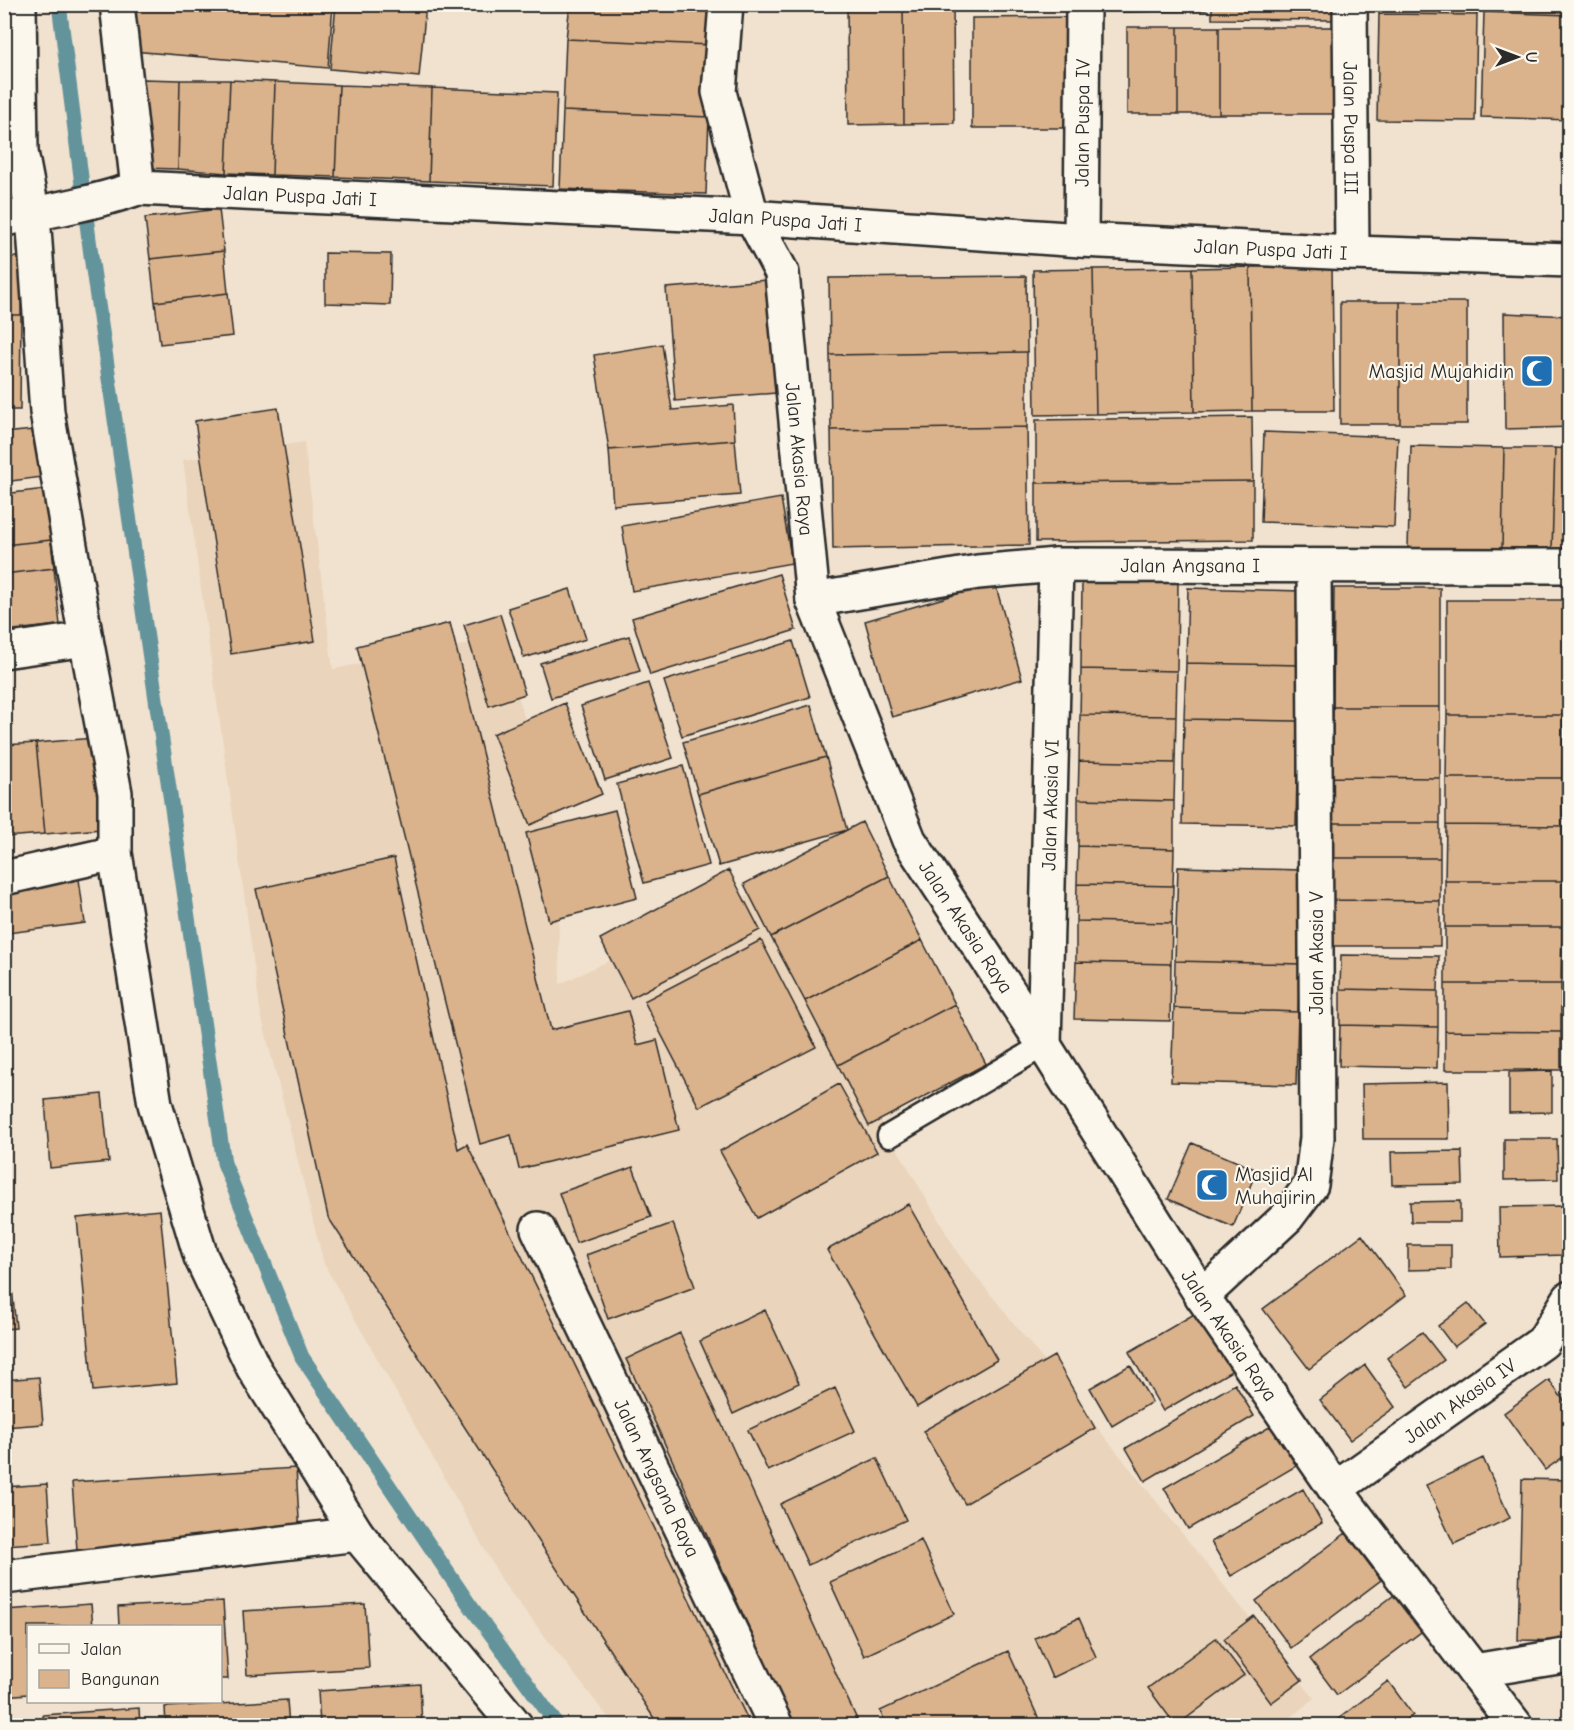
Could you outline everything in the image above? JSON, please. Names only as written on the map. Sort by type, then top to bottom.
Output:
[{"type":"street","points":[[19,4],[21,153],[47,412],[115,794],[115,853],[155,1104],[201,1257],[253,1367],[357,1534],[516,1725]]},
{"type":"street","points":[[117,4],[126,192]]},
{"type":"street","name":"Jalan Akasia Raya","points":[[726,4],[720,93],[752,217],[782,273],[813,600],[909,840],[1044,1045],[1202,1296],[1335,1489],[1474,1671],[1501,1720]]},
{"type":"street","name":"Jalan Puspa IV","points":[[1081,240],[1083,4]]},
{"type":"street","name":"Jalan Puspa III","points":[[1350,4],[1352,253]]},
{"type":"street","name":"Jalan Puspa Jati I","points":[[29,215],[126,192],[752,217],[1081,240],[1352,253],[1569,260]]},
{"type":"street","name":"Jalan Angsana I","points":[[813,600],[978,572],[1056,565],[1569,566]]},
{"type":"street","name":"Jalan Akasia VI","points":[[1044,1045],[1056,565]]},
{"type":"street","name":"Jalan Akasia V","points":[[1202,1296],[1287,1217],[1311,1185],[1317,1138],[1314,566]]},
{"type":"street","points":[[4,651],[86,639]]},
{"type":"street","points":[[4,878],[115,853]]},
{"type":"street","name":"Jalan Angsana Raya","points":[[538,1229],[776,1725]]},
{"type":"street","name":"Jalan Akasia IV","points":[[1335,1489],[1543,1342],[1569,1298]]},
{"type":"street","points":[[4,1577],[357,1534]]},
{"type":"street","points":[[1474,1671],[1569,1655]]},
{"type":"lane","points":[[890,1136],[1044,1045]]},
{"type":"shaded area","points":[[304,442],[333,669],[501,638],[556,826],[560,984],[749,894],[959,1255],[1314,1698],[1280,1726],[614,1725],[504,1584],[324,1264],[261,1015],[183,460]]},
{"type":"building","points":[[136,4],[333,4],[328,68],[132,51]]},
{"type":"building","points":[[336,4],[426,4],[419,77],[330,69]]},
{"type":"building","points":[[570,4],[717,4],[711,45],[566,39]]},
{"type":"building","points":[[847,4],[903,4],[904,124],[848,125]]},
{"type":"building","points":[[903,4],[953,4],[954,123],[904,124]]},
{"type":"building","points":[[958,4],[1070,4],[1070,9],[958,9]]},
{"type":"building","points":[[1123,4],[1206,4],[1206,10],[1123,12]]},
{"type":"building","points":[[1212,4],[1336,4],[1336,20],[1212,19]]},
{"type":"building","points":[[1379,4],[1477,4],[1477,15],[1379,14]]},
{"type":"building","points":[[1484,4],[1570,4],[1570,15],[1484,12]]},
{"type":"building","points":[[1484,12],[1570,15],[1570,120],[1481,117]]},
{"type":"building","points":[[1379,14],[1477,15],[1475,121],[1377,120]]},
{"type":"building","points":[[1079,17],[1080,128],[972,128],[972,18]]},
{"type":"building","points":[[1127,27],[1178,27],[1178,114],[1127,114]]},
{"type":"building","points":[[1178,27],[1219,27],[1219,114],[1178,114]]},
{"type":"building","points":[[1219,27],[1343,27],[1343,114],[1219,114]]},
{"type":"building","points":[[566,39],[711,45],[709,117],[563,111]]},
{"type":"building","points":[[143,79],[180,80],[178,169],[140,168]]},
{"type":"building","points":[[180,80],[230,80],[226,173],[178,169]]},
{"type":"building","points":[[230,80],[275,82],[272,175],[226,173]]},
{"type":"building","points":[[275,82],[339,85],[335,177],[272,175]]},
{"type":"building","points":[[339,85],[432,88],[429,181],[335,177]]},
{"type":"building","points":[[432,88],[557,93],[553,186],[429,181]]},
{"type":"building","points":[[563,111],[709,117],[706,194],[560,189]]},
{"type":"building","points":[[4,138],[7,213],[4,213]]},
{"type":"building","points":[[219,209],[224,251],[150,259],[145,218]]},
{"type":"building","points":[[224,251],[228,293],[155,302],[150,259]]},
{"type":"building","points":[[325,253],[391,254],[390,305],[325,303]]},
{"type":"building","points":[[4,257],[22,257],[21,315],[4,315]]},
{"type":"building","points":[[1332,265],[1334,411],[1252,411],[1250,267]]},
{"type":"building","points":[[1250,267],[1252,411],[1194,412],[1192,268]]},
{"type":"building","points":[[1192,268],[1194,412],[1096,414],[1093,269]]},
{"type":"building","points":[[1093,269],[1096,414],[1035,415],[1033,270]]},
{"type":"building","points":[[1026,276],[1027,352],[830,355],[829,278]]},
{"type":"building","points":[[779,279],[788,392],[675,401],[666,288]]},
{"type":"building","points":[[228,293],[233,336],[160,344],[155,302]]},
{"type":"building","points":[[1340,302],[1400,302],[1400,424],[1340,424]]},
{"type":"building","points":[[1400,302],[1467,302],[1467,424],[1400,424]]},
{"type":"building","name":"Masjid Mujahidin","points":[[1504,313],[1570,316],[1570,427],[1505,429]]},
{"type":"building","points":[[4,315],[21,315],[20,410],[4,410]]},
{"type":"building","points":[[662,344],[672,410],[733,405],[735,440],[609,450],[594,355]]},
{"type":"building","points":[[1027,352],[1027,427],[831,430],[830,355]]},
{"type":"building","points":[[278,408],[315,641],[231,654],[195,421]]},
{"type":"building","points":[[1252,417],[1253,481],[1036,483],[1036,420]]},
{"type":"building","points":[[1027,427],[1029,545],[833,549],[831,430]]},
{"type":"building","points":[[43,429],[49,476],[4,482],[4,433]]},
{"type":"building","points":[[1264,432],[1398,437],[1394,527],[1261,522]]},
{"type":"building","points":[[735,440],[740,495],[613,505],[609,450]]},
{"type":"building","points":[[1411,446],[1504,448],[1502,549],[1408,548]]},
{"type":"building","points":[[1504,448],[1555,448],[1552,550],[1502,549]]},
{"type":"building","points":[[1555,448],[1570,449],[1570,551],[1552,550]]},
{"type":"building","points":[[1253,481],[1253,540],[1036,542],[1036,483]]},
{"type":"building","points":[[45,489],[51,540],[4,545],[4,494]]},
{"type":"building","points":[[781,498],[792,563],[632,591],[622,526]]},
{"type":"building","points":[[51,540],[54,568],[4,574],[4,545]]},
{"type":"building","points":[[54,568],[60,625],[4,631],[4,574]]},
{"type":"building","points":[[779,574],[796,630],[650,675],[632,618]]},
{"type":"building","points":[[1082,581],[1178,582],[1177,671],[1081,669]]},
{"type":"building","points":[[995,583],[1022,679],[892,717],[865,621]]},
{"type":"building","points":[[1188,588],[1302,591],[1300,665],[1186,663]]},
{"type":"building","points":[[1334,588],[1440,588],[1440,707],[1333,707]]},
{"type":"building","points":[[570,589],[586,639],[524,658],[508,608]]},
{"type":"building","points":[[1447,600],[1564,600],[1563,715],[1447,715]]},
{"type":"building","points":[[500,614],[525,694],[489,706],[464,625]]},
{"type":"building","points":[[450,623],[551,1030],[628,1011],[637,1045],[657,1040],[679,1130],[519,1169],[511,1135],[480,1144],[357,646]]},
{"type":"building","points":[[629,636],[640,671],[551,698],[540,663]]},
{"type":"building","points":[[793,641],[810,697],[682,736],[664,681]]},
{"type":"building","points":[[1186,663],[1300,665],[1298,721],[1184,719]]},
{"type":"building","points":[[1081,669],[1177,671],[1176,716],[1080,715]]},
{"type":"building","points":[[648,683],[673,758],[605,780],[581,706]]},
{"type":"building","points":[[565,703],[602,794],[530,825],[493,734]]},
{"type":"building","points":[[811,705],[826,757],[698,794],[683,742]]},
{"type":"building","points":[[1333,707],[1440,707],[1440,778],[1333,777]]},
{"type":"building","points":[[1080,715],[1176,716],[1175,763],[1079,761]]},
{"type":"building","points":[[1447,715],[1563,715],[1562,778],[1446,778]]},
{"type":"building","points":[[1184,719],[1298,721],[1296,826],[1182,824]]},
{"type":"building","points":[[94,738],[101,829],[45,834],[36,743]]},
{"type":"building","points":[[36,743],[45,834],[4,837],[4,745]]},
{"type":"building","points":[[826,757],[847,830],[719,866],[698,794]]},
{"type":"building","points":[[1079,761],[1175,763],[1174,801],[1078,799]]},
{"type":"building","points":[[683,766],[709,865],[644,883],[617,784]]},
{"type":"building","points":[[1333,777],[1440,778],[1440,823],[1332,823]]},
{"type":"building","points":[[1446,778],[1562,778],[1562,826],[1446,825]]},
{"type":"building","points":[[1078,799],[1174,801],[1174,849],[1078,846]]},
{"type":"building","points":[[615,810],[637,898],[549,921],[526,833]]},
{"type":"building","points":[[862,822],[889,876],[771,937],[744,884]]},
{"type":"building","points":[[1332,823],[1440,823],[1440,858],[1332,858]]},
{"type":"building","points":[[1446,825],[1562,826],[1562,881],[1445,881]]},
{"type":"building","points":[[1078,846],[1174,849],[1173,886],[1077,884]]},
{"type":"building","points":[[394,858],[458,1149],[467,1144],[751,1726],[659,1726],[328,1217],[256,889]]},
{"type":"building","points":[[1332,858],[1440,858],[1440,901],[1332,900]]},
{"type":"building","points":[[1178,867],[1302,870],[1300,964],[1175,961]]},
{"type":"building","points":[[729,870],[760,930],[631,998],[600,939]]},
{"type":"building","points":[[78,872],[85,923],[8,933],[4,906],[4,882]]},
{"type":"building","points":[[889,876],[922,940],[805,1001],[771,937]]},
{"type":"building","points":[[1445,881],[1562,881],[1562,927],[1445,927]]},
{"type":"building","points":[[1077,884],[1173,886],[1172,923],[1076,921]]},
{"type":"building","points":[[1332,900],[1440,901],[1440,946],[1332,946]]},
{"type":"building","points":[[1076,921],[1172,923],[1171,964],[1076,962]]},
{"type":"building","points":[[1445,927],[1562,927],[1561,984],[1445,984]]},
{"type":"building","points":[[761,940],[816,1047],[699,1107],[644,1001]]},
{"type":"building","points":[[922,940],[955,1004],[838,1065],[805,1001]]},
{"type":"building","points":[[1341,955],[1439,956],[1438,991],[1340,989]]},
{"type":"building","points":[[1175,961],[1300,964],[1298,1012],[1174,1008]]},
{"type":"building","points":[[1076,962],[1171,964],[1170,1021],[1074,1019]]},
{"type":"building","points":[[1445,984],[1561,984],[1561,1032],[1445,1031]]},
{"type":"building","points":[[1340,989],[1438,991],[1438,1027],[1340,1025]]},
{"type":"building","points":[[955,1004],[986,1064],[869,1126],[838,1065]]},
{"type":"building","points":[[1174,1008],[1298,1012],[1296,1085],[1171,1082]]},
{"type":"building","points":[[1340,1025],[1438,1027],[1437,1068],[1339,1066]]},
{"type":"building","points":[[1445,1031],[1561,1032],[1561,1070],[1445,1070]]},
{"type":"building","points":[[1552,1071],[1552,1112],[1509,1113],[1509,1072]]},
{"type":"building","points":[[1448,1082],[1449,1139],[1363,1139],[1362,1084]]},
{"type":"building","points":[[839,1084],[877,1152],[757,1218],[720,1151]]},
{"type":"building","points":[[102,1094],[109,1162],[50,1168],[45,1100]]},
{"type":"building","points":[[1504,1139],[1557,1139],[1558,1179],[1504,1180]]},
{"type":"building","name":"Masjid Al Muhajirin","points":[[1192,1143],[1257,1170],[1233,1227],[1168,1199]]},
{"type":"building","points":[[1462,1151],[1463,1184],[1392,1185],[1391,1152]]},
{"type":"building","points":[[633,1167],[651,1217],[576,1243],[559,1193]]},
{"type":"building","points":[[1460,1201],[1460,1222],[1411,1222],[1410,1202]]},
{"type":"building","points":[[908,1204],[997,1360],[917,1407],[827,1250]]},
{"type":"building","points":[[1564,1206],[1564,1255],[1500,1257],[1499,1207]]},
{"type":"building","points":[[160,1210],[177,1383],[93,1391],[77,1218]]},
{"type":"building","points":[[673,1223],[695,1287],[608,1319],[586,1255]]},
{"type":"building","points":[[1362,1235],[1406,1295],[1309,1369],[1263,1309]]},
{"type":"building","points":[[1408,1245],[1451,1245],[1451,1269],[1408,1270]]},
{"type":"building","points":[[11,1278],[16,1328],[4,1329],[4,1279]]},
{"type":"building","points":[[1468,1303],[1485,1324],[1454,1347],[1438,1326]]},
{"type":"building","points":[[765,1310],[799,1383],[733,1414],[700,1341]]},
{"type":"building","points":[[1201,1310],[1235,1369],[1163,1411],[1129,1352]]},
{"type":"building","points":[[1422,1332],[1444,1360],[1408,1387],[1387,1358]]},
{"type":"building","points":[[680,1333],[860,1726],[794,1726],[626,1359]]},
{"type":"building","points":[[1054,1356],[1095,1428],[965,1504],[923,1431]]},
{"type":"building","points":[[1130,1365],[1152,1402],[1112,1426],[1090,1388]]},
{"type":"building","points":[[1365,1365],[1395,1407],[1350,1440],[1320,1400]]},
{"type":"building","points":[[39,1377],[43,1424],[4,1427],[4,1380]]},
{"type":"building","points":[[1549,1380],[1570,1409],[1570,1452],[1545,1470],[1504,1413]]},
{"type":"building","points":[[1235,1384],[1254,1416],[1145,1481],[1126,1448]]},
{"type":"building","points":[[835,1388],[855,1431],[768,1471],[748,1430]]},
{"type":"building","points":[[1273,1425],[1296,1466],[1188,1529],[1164,1488]]},
{"type":"building","points":[[877,1458],[906,1520],[808,1565],[780,1504]]},
{"type":"building","points":[[1483,1458],[1510,1518],[1454,1544],[1426,1485]]},
{"type":"building","points":[[296,1468],[300,1535],[77,1550],[72,1482]]},
{"type":"building","points":[[1522,1479],[1570,1480],[1570,1641],[1518,1640]]},
{"type":"building","points":[[47,1484],[51,1542],[4,1545],[4,1487]]},
{"type":"building","points":[[1303,1489],[1322,1523],[1231,1576],[1211,1542]]},
{"type":"building","points":[[1346,1533],[1381,1580],[1291,1648],[1256,1601]]},
{"type":"building","points":[[921,1540],[954,1614],[864,1656],[830,1582]]},
{"type":"building","points":[[1402,1589],[1429,1626],[1337,1695],[1310,1659]]},
{"type":"building","points":[[223,1601],[228,1679],[222,1679],[222,1625],[119,1625],[118,1607]]},
{"type":"building","points":[[91,1604],[93,1625],[27,1625],[27,1694],[4,1696],[4,1610]]},
{"type":"building","points":[[365,1604],[369,1668],[247,1675],[243,1611]]},
{"type":"building","points":[[1254,1616],[1302,1680],[1271,1703],[1224,1639]]},
{"type":"building","points":[[1079,1618],[1096,1657],[1052,1678],[1035,1638]]},
{"type":"building","points":[[1216,1638],[1244,1675],[1176,1726],[1148,1688]]},
{"type":"building","points":[[1008,1651],[1042,1726],[887,1726],[880,1711]]},
{"type":"building","points":[[1388,1681],[1413,1715],[1398,1726],[1329,1726]]},
{"type":"building","points":[[420,1684],[422,1726],[320,1726],[318,1691]]},
{"type":"building","points":[[287,1700],[289,1726],[166,1726],[165,1707]]},
{"type":"building","points":[[139,1708],[140,1726],[44,1726],[43,1715]]},
{"type":"waterway","points":[[59,4],[92,263],[224,1163],[302,1357],[469,1604],[558,1726]]},
{"type":"place","name":"Masjid Mujahidin","points":[[1537,371]]},
{"type":"place","name":"Masjid Al Muhajirin","points":[[1212,1185]]}]
